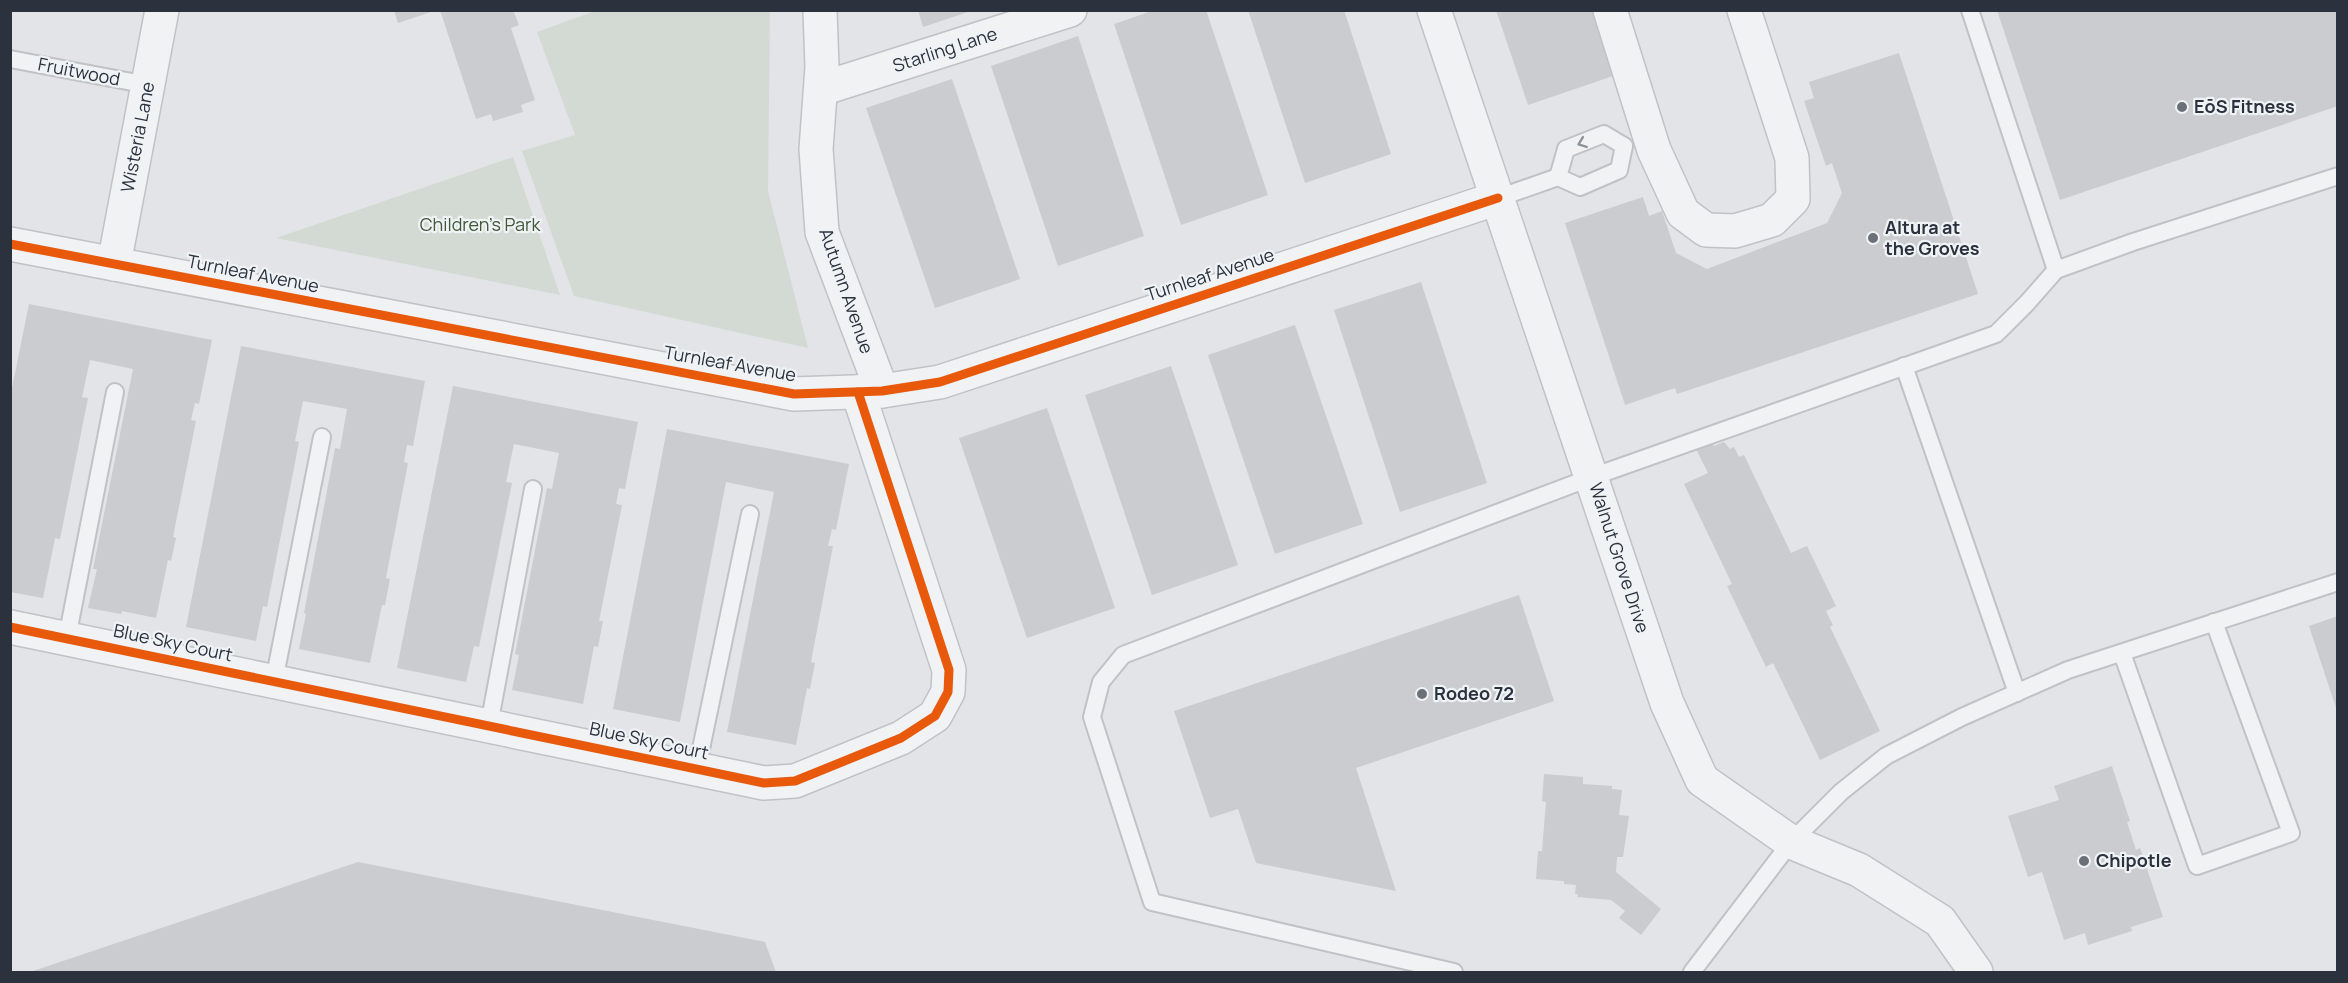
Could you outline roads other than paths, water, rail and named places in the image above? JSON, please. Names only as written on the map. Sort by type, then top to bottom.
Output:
[{"type":"street","name":"Wisteria Lane","points":[[114,264],[162,10]]},
{"type":"street","name":"Autumn Avenue","points":[[820,10],[822,67],[816,149],[822,232],[870,391]]},
{"type":"street","name":"Starling Lane","points":[[820,90],[1070,10]]},
{"type":"street","name":"Walnut Grove Drive","points":[[1434,10],[1667,703],[1702,780],[1791,842],[1858,870],[1940,921],[1976,972]]},
{"type":"street","points":[[1610,10],[1636,140],[1683,213],[1706,231],[1734,231],[1772,220],[1793,199],[1792,158],[1744,10]]},
{"type":"street","name":"Turnleaf Avenue","points":[[10,244],[794,394],[870,391],[940,382],[1498,198]]},
{"type":"street","name":"Blue Sky Court","points":[[10,627],[764,783],[795,781],[901,738],[935,716],[948,692],[949,670],[870,391]]},
{"type":"lane","points":[[1970,10],[2056,270]]},
{"type":"lane","name":"Fruitwood","points":[[10,59],[148,85]]},
{"type":"lane","points":[[1498,198],[1558,177],[1580,187],[1618,170],[1636,140],[1604,134],[1566,149],[1558,177]]},
{"type":"lane","points":[[1454,972],[1152,902],[1092,717],[1101,682],[1123,655],[1592,477],[1996,334],[2056,270],[2133,242],[2337,176]]},
{"type":"lane","points":[[1904,366],[2017,693]]},
{"type":"lane","points":[[67,638],[115,392]]},
{"type":"lane","points":[[274,681],[322,437]]},
{"type":"lane","points":[[489,725],[533,489]]},
{"type":"lane","points":[[697,768],[750,514]]},
{"type":"lane","points":[[1692,972],[1791,842],[1841,792],[1886,756],[1962,717],[2068,670],[2337,582]]},
{"type":"lane","points":[[2122,653],[2197,866],[2291,833],[2214,622]]},
{"type":"place","name":"EōS Fitness","points":[[2182,107]]},
{"type":"place","name":"Altura at the Groves","points":[[1873,238]]},
{"type":"place","name":"Rodeo 72","points":[[1422,694]]},
{"type":"place","name":"Chipotle","points":[[2084,861]]},
{"type":"park label","name":"Children's Park","points":[[480,225]]}]
